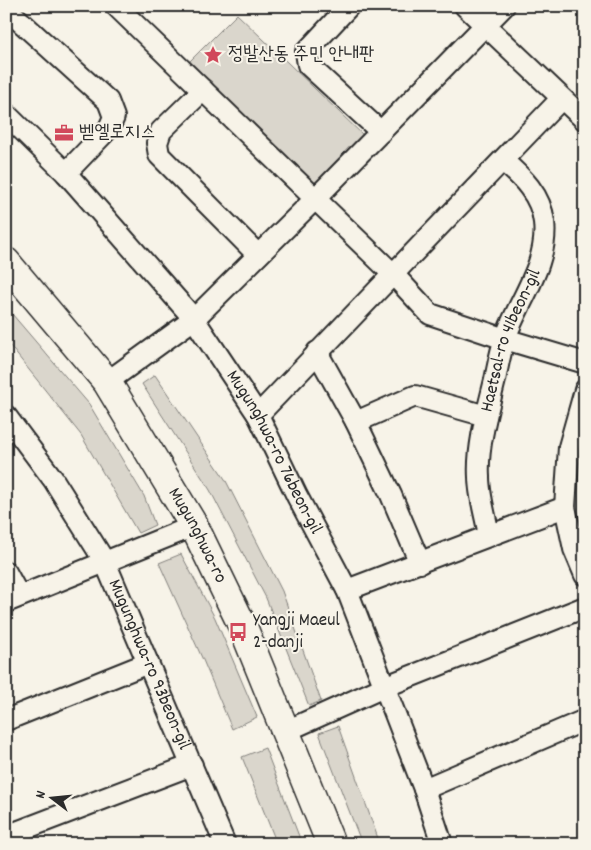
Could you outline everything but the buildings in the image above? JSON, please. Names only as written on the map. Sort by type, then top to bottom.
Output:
[{"type":"main road","name":"Mugunghwa-ro","points":[[6,262],[107,382],[194,526],[243,626],[331,844]]},
{"type":"street","points":[[116,6],[393,274],[430,314],[504,339],[585,363]]},
{"type":"street","points":[[349,6],[306,52],[308,65],[382,132]]},
{"type":"street","points":[[465,6],[561,100],[585,120]]},
{"type":"street","points":[[107,382],[194,318],[382,132],[486,27],[504,6]]},
{"type":"street","points":[[13,12],[108,101],[114,117],[109,128],[66,173]]},
{"type":"street","points":[[203,90],[161,132],[157,144],[159,155],[258,256]]},
{"type":"street","points":[[258,415],[561,100]]},
{"type":"street","name":"Mugunghwa-ro 76beon-gil","points":[[6,114],[66,173],[194,318],[258,415],[297,496],[347,590],[424,789],[442,844]]},
{"type":"street","name":"Haetsal-ro 41beon-gil","points":[[489,536],[479,477],[486,416],[504,339],[541,257],[544,240],[544,222],[540,204],[523,178],[503,161]]},
{"type":"street","points":[[317,352],[356,422],[392,495],[420,563]]},
{"type":"street","points":[[585,390],[569,447],[565,507],[574,549],[585,575]]},
{"type":"street","points":[[356,422],[415,396],[486,416]]},
{"type":"street","name":"Mugunghwa-ro 93beon-gil","points":[[6,416],[54,479],[105,562],[226,844]]},
{"type":"street","points":[[347,590],[565,507]]},
{"type":"street","name":"Mugunghwa-ro 93beon-gil","points":[[13,599],[194,526]]},
{"type":"street","points":[[6,572],[13,599]]},
{"type":"street","points":[[286,731],[384,687],[585,607]]},
{"type":"street","points":[[6,720],[148,663]]},
{"type":"street","points":[[424,789],[585,720]]},
{"type":"street","points":[[6,836],[192,765]]},
{"type":"shaded area","points":[[237,14],[364,136],[316,186],[187,64]]},
{"type":"shaded area","points":[[6,307],[89,404],[144,496],[155,525],[138,533],[81,435],[6,341]]},
{"type":"shaded area","points":[[155,375],[225,479],[282,591],[321,701],[309,706],[266,598],[210,490],[142,384]]},
{"type":"shaded area","points":[[181,554],[215,618],[257,717],[232,729],[159,563]]},
{"type":"shaded area","points":[[338,726],[380,844],[362,844],[319,733]]},
{"type":"shaded area","points":[[265,748],[302,844],[277,844],[242,757]]},
{"type":"place","name":"정발산동 주민 안내판","points":[[213,55]]},
{"type":"place","name":"벧엘로지스","points":[[64,133]]},
{"type":"place","name":"Yangji Maeul 2-danji","points":[[238,632]]}]
